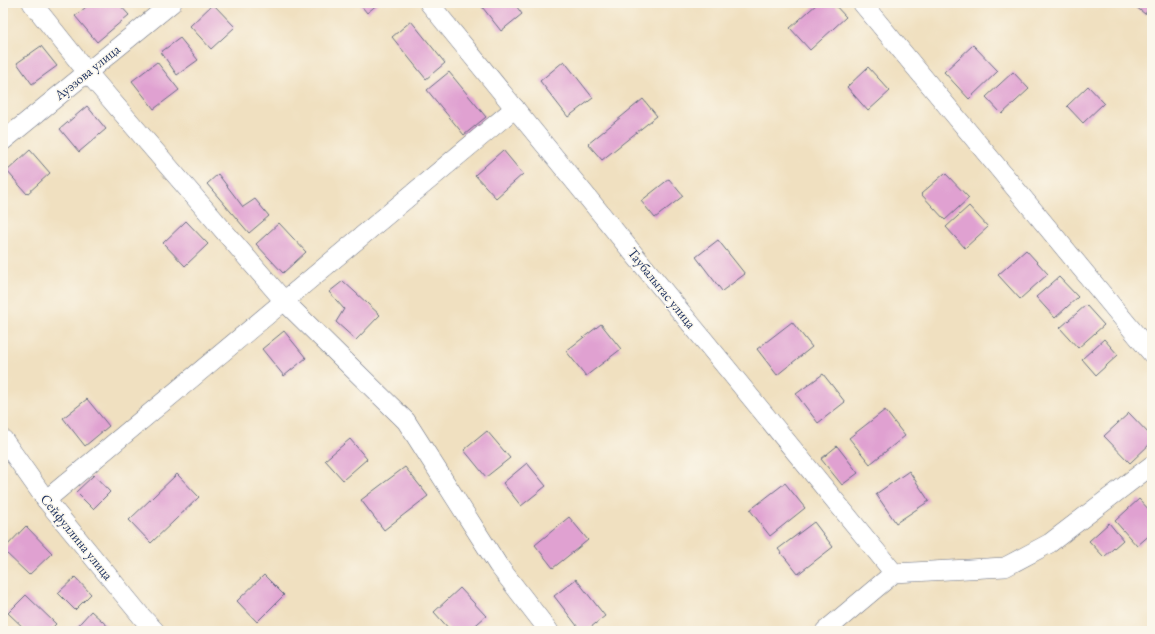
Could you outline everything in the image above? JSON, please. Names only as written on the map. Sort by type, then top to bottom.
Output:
[{"type":"street","points":[[32,3],[87,72],[285,302],[406,421],[498,565],[549,631]]},
{"type":"street","name":"Ауэзова улица","points":[[3,142],[172,3]]},
{"type":"street","name":"Таубалытас улица","points":[[429,3],[894,573]]},
{"type":"street","points":[[862,3],[1152,354]]},
{"type":"street","points":[[46,500],[285,302],[515,108]]},
{"type":"street","name":"Сейфуллина улица","points":[[3,439],[46,500],[155,631]]},
{"type":"street","points":[[825,631],[894,573],[1005,567],[1050,543],[1152,465]]},
{"type":"building","points":[[91,3],[118,3],[129,15],[97,42],[75,16]]},
{"type":"building","points":[[359,3],[379,3],[367,13]]},
{"type":"building","points":[[479,3],[514,3],[522,14],[501,31]]},
{"type":"building","points":[[818,3],[833,3],[846,17],[810,50],[790,28]]},
{"type":"building","points":[[1131,3],[1152,3],[1152,4],[1145,14]]},
{"type":"building","points":[[213,4],[235,27],[211,49],[190,26]]},
{"type":"building","points":[[411,21],[445,63],[426,79],[392,37]]},
{"type":"building","points":[[180,38],[198,60],[177,75],[161,52]]},
{"type":"building","points":[[973,45],[998,71],[969,99],[944,72]]},
{"type":"building","points":[[41,46],[57,66],[32,84],[17,63]]},
{"type":"building","points":[[564,61],[593,98],[568,117],[540,81]]},
{"type":"building","points":[[157,62],[179,90],[154,109],[132,81]]},
{"type":"building","points":[[868,67],[890,91],[868,111],[847,87]]},
{"type":"building","points":[[449,72],[486,117],[464,135],[427,90]]},
{"type":"building","points":[[1013,72],[1029,89],[1002,114],[986,97]]},
{"type":"building","points":[[1088,86],[1104,103],[1083,123],[1067,106]]},
{"type":"building","points":[[643,99],[657,116],[602,160],[588,144]]},
{"type":"building","points":[[87,106],[106,129],[79,152],[60,129]]},
{"type":"building","points":[[30,150],[50,173],[27,194],[7,171]]},
{"type":"building","points":[[503,150],[523,174],[496,198],[475,175]]},
{"type":"building","points":[[945,173],[969,198],[945,220],[921,194]]},
{"type":"building","points":[[218,174],[243,207],[255,199],[269,216],[249,233],[207,184]]},
{"type":"building","points":[[669,179],[683,196],[655,218],[641,201]]},
{"type":"building","points":[[969,206],[988,227],[965,248],[946,227]]},
{"type":"building","points":[[186,221],[208,244],[185,266],[163,243]]},
{"type":"building","points":[[279,223],[306,252],[283,273],[256,244]]},
{"type":"building","points":[[718,240],[745,274],[722,291],[696,257]]},
{"type":"building","points":[[1026,250],[1048,274],[1020,299],[998,275]]},
{"type":"building","points":[[1059,277],[1078,297],[1055,318],[1036,297]]},
{"type":"building","points":[[343,281],[380,315],[356,340],[336,322],[344,309],[329,292]]},
{"type":"building","points":[[1086,305],[1104,325],[1078,348],[1060,328]]},
{"type":"building","points":[[792,322],[812,347],[777,375],[757,349]]},
{"type":"building","points":[[601,324],[621,349],[586,376],[566,351]]},
{"type":"building","points":[[284,331],[306,358],[284,376],[262,349]]},
{"type":"building","points":[[1104,339],[1118,355],[1096,375],[1082,359]]},
{"type":"building","points":[[823,374],[845,402],[818,423],[796,394]]},
{"type":"building","points":[[87,399],[109,426],[85,446],[63,418]]},
{"type":"building","points":[[885,410],[905,436],[870,464],[849,438]]},
{"type":"building","points":[[1129,413],[1152,437],[1152,442],[1130,463],[1104,436]]},
{"type":"building","points":[[487,431],[510,458],[486,477],[464,450]]},
{"type":"building","points":[[350,439],[367,459],[343,480],[325,460]]},
{"type":"building","points":[[837,446],[858,473],[842,485],[821,459]]},
{"type":"building","points":[[527,463],[546,486],[521,506],[503,483]]},
{"type":"building","points":[[405,467],[428,496],[384,530],[361,500]]},
{"type":"building","points":[[909,471],[929,501],[896,523],[876,494]]},
{"type":"building","points":[[177,474],[199,497],[151,543],[129,520]]},
{"type":"building","points":[[94,475],[110,492],[93,509],[76,492]]},
{"type":"building","points":[[785,483],[805,508],[770,536],[750,510]]},
{"type":"building","points":[[1139,499],[1152,513],[1152,533],[1137,546],[1115,521]]},
{"type":"building","points":[[569,517],[588,540],[553,568],[535,545]]},
{"type":"building","points":[[814,522],[833,547],[798,574],[778,549]]},
{"type":"building","points":[[1109,523],[1123,540],[1104,557],[1089,541]]},
{"type":"building","points":[[26,526],[52,553],[29,575],[3,550]]},
{"type":"building","points":[[264,575],[284,595],[257,622],[237,601]]},
{"type":"building","points":[[75,577],[91,594],[75,610],[58,593]]},
{"type":"building","points":[[576,579],[605,616],[586,631],[581,631],[554,596]]},
{"type":"building","points":[[460,588],[486,616],[469,631],[451,631],[434,612]]},
{"type":"building","points":[[26,595],[56,624],[49,631],[27,631],[8,613]]},
{"type":"building","points":[[91,611],[113,631],[73,631]]}]
